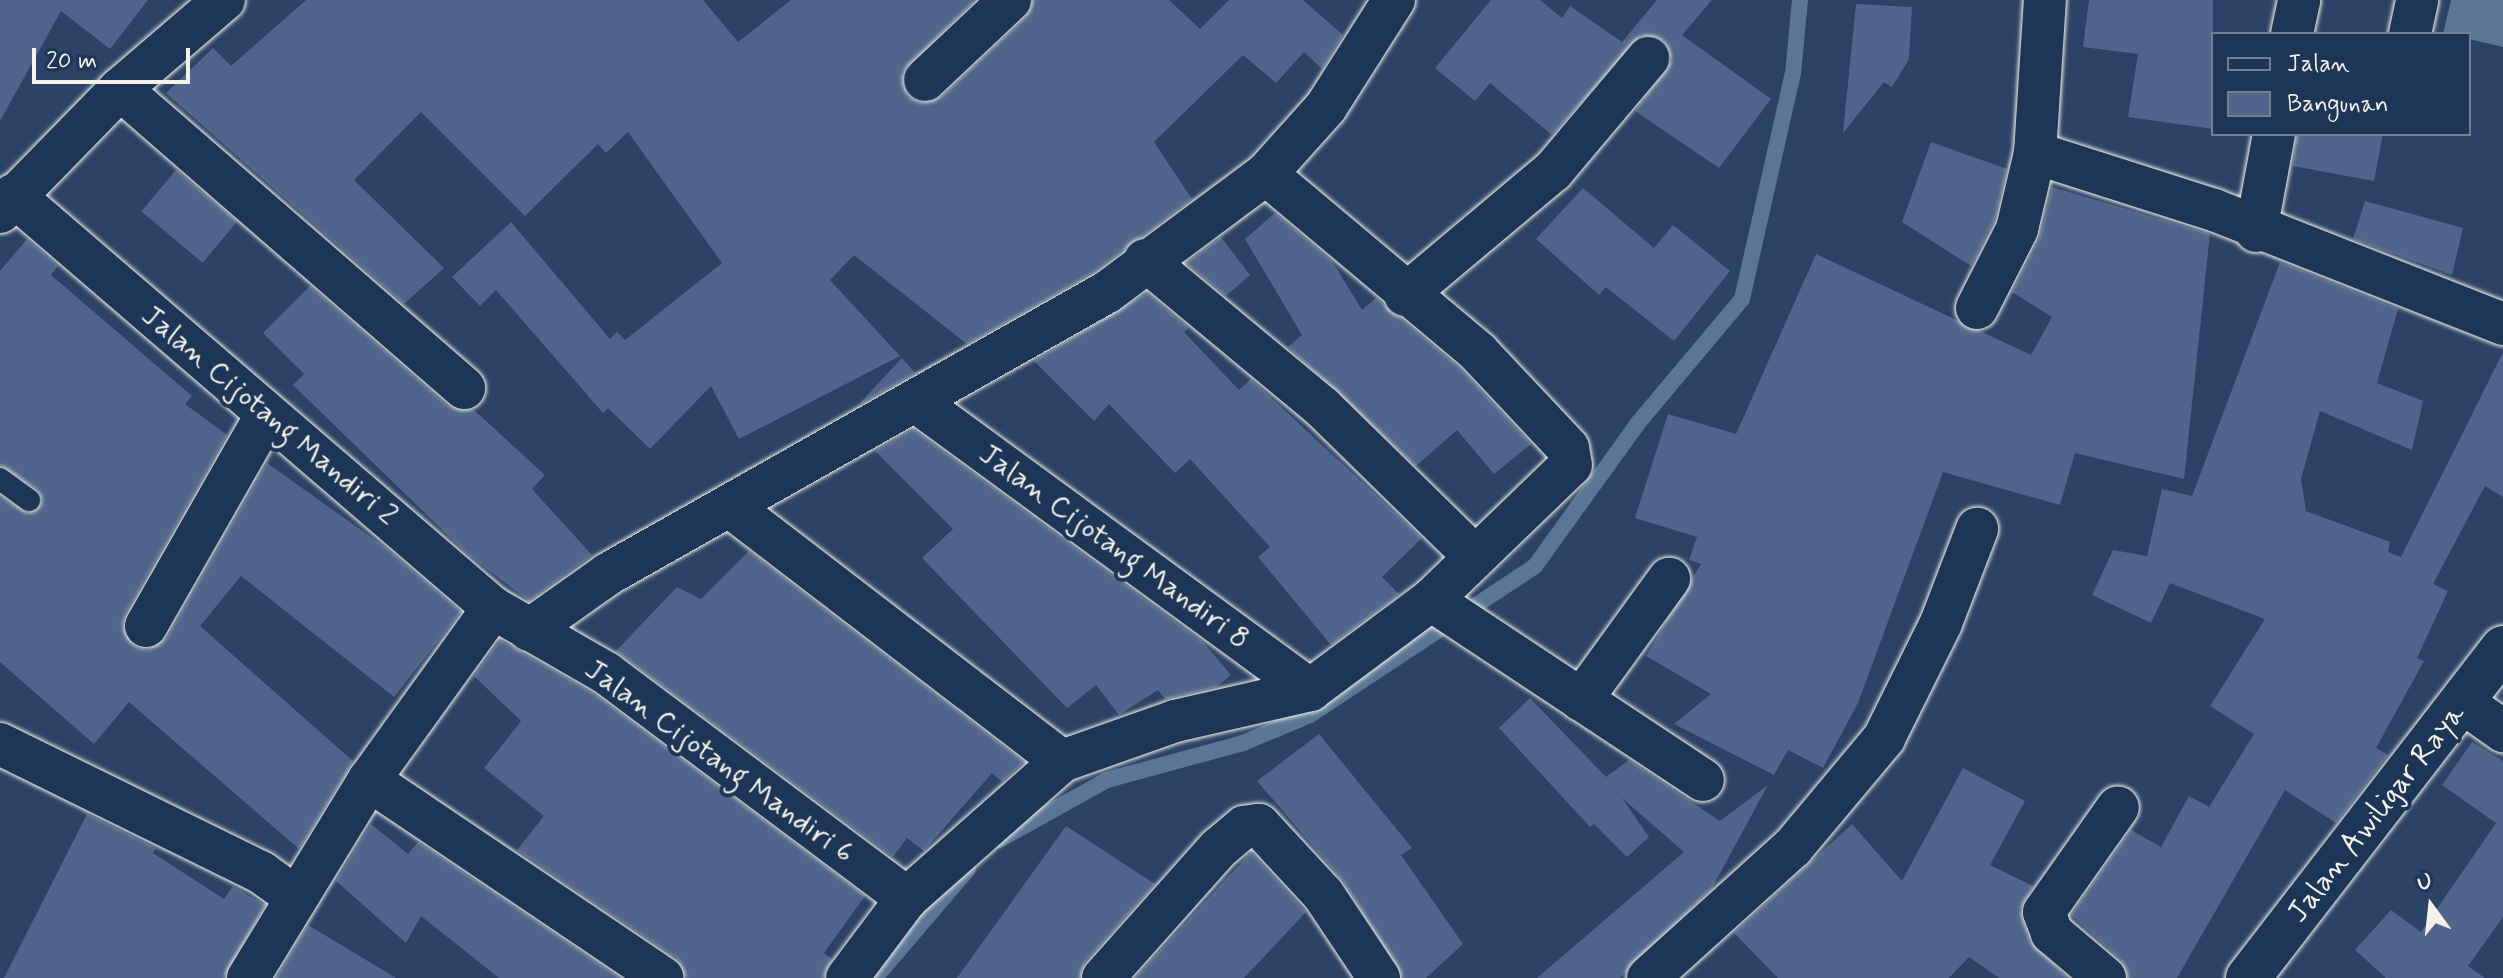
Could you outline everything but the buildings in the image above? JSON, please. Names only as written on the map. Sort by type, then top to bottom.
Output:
[{"type":"street","points":[[7,204],[120,89],[224,0]]},
{"type":"street","points":[[925,80],[1010,0]]},
{"type":"street","points":[[529,630],[608,574],[918,403],[1107,292],[1145,260],[1266,174],[1326,107],[1394,0]]},
{"type":"street","points":[[1977,308],[2017,229],[2035,153],[2045,0]]},
{"type":"street","points":[[2292,32],[2299,0]]},
{"type":"street","points":[[2410,32],[2417,0]]},
{"type":"street","points":[[1405,295],[1553,171],[1648,58]]},
{"type":"street","points":[[120,89],[464,388]]},
{"type":"street","points":[[2256,231],[2274,136]]},
{"type":"street","points":[[2035,153],[2214,210],[2256,231],[2503,324]]},
{"type":"street","points":[[847,978],[907,898],[1062,761],[1175,721],[1310,690],[1431,600],[1564,473],[1571,457],[1478,352],[1405,295],[1266,174]]},
{"type":"street","name":"Jalan Cijotang Mandiri 2","points":[[7,204],[493,608],[529,630]]},
{"type":"street","points":[[1145,260],[1322,407],[1474,556]]},
{"type":"street","name":"Jalan Cijotang Mandiri 8","points":[[918,403],[1310,690]]},
{"type":"street","points":[[146,626],[265,417]]},
{"type":"street","points":[[732,508],[1062,761]]},
{"type":"street","points":[[1648,978],[1793,847],[1884,738],[1941,623],[1977,529]]},
{"type":"street","points":[[1581,700],[1669,579]]},
{"type":"street","points":[[1431,600],[1703,780]]},
{"type":"street","points":[[248,978],[369,780],[493,608]]},
{"type":"street","name":"Jalan Cijotang Mandiri 6","points":[[529,630],[606,673],[907,898]]},
{"type":"street","name":"Jalan Awiligar Raya","points":[[2248,978],[2465,704],[2503,648]]},
{"type":"street","points":[[2465,704],[2503,731]]},
{"type":"street","points":[[0,744],[262,873],[295,897]]},
{"type":"street","points":[[369,780],[663,978]]},
{"type":"street","points":[[2105,978],[2052,933],[2044,912],[2118,807]]},
{"type":"street","points":[[1103,978],[1219,848],[1244,827],[1259,825],[1323,894],[1379,978]]},
{"type":"lane","points":[[0,479],[29,500]]},
{"type":"water","points":[[2451,0],[2503,0],[2503,47],[2471,39],[2471,32],[2443,32]]},
{"type":"waterway","points":[[999,840],[1107,780],[1243,743],[1310,715],[1535,566],[1638,423],[1742,299],[1793,73],[1800,0]]},
{"type":"waterway","points":[[875,978],[968,869]]}]
